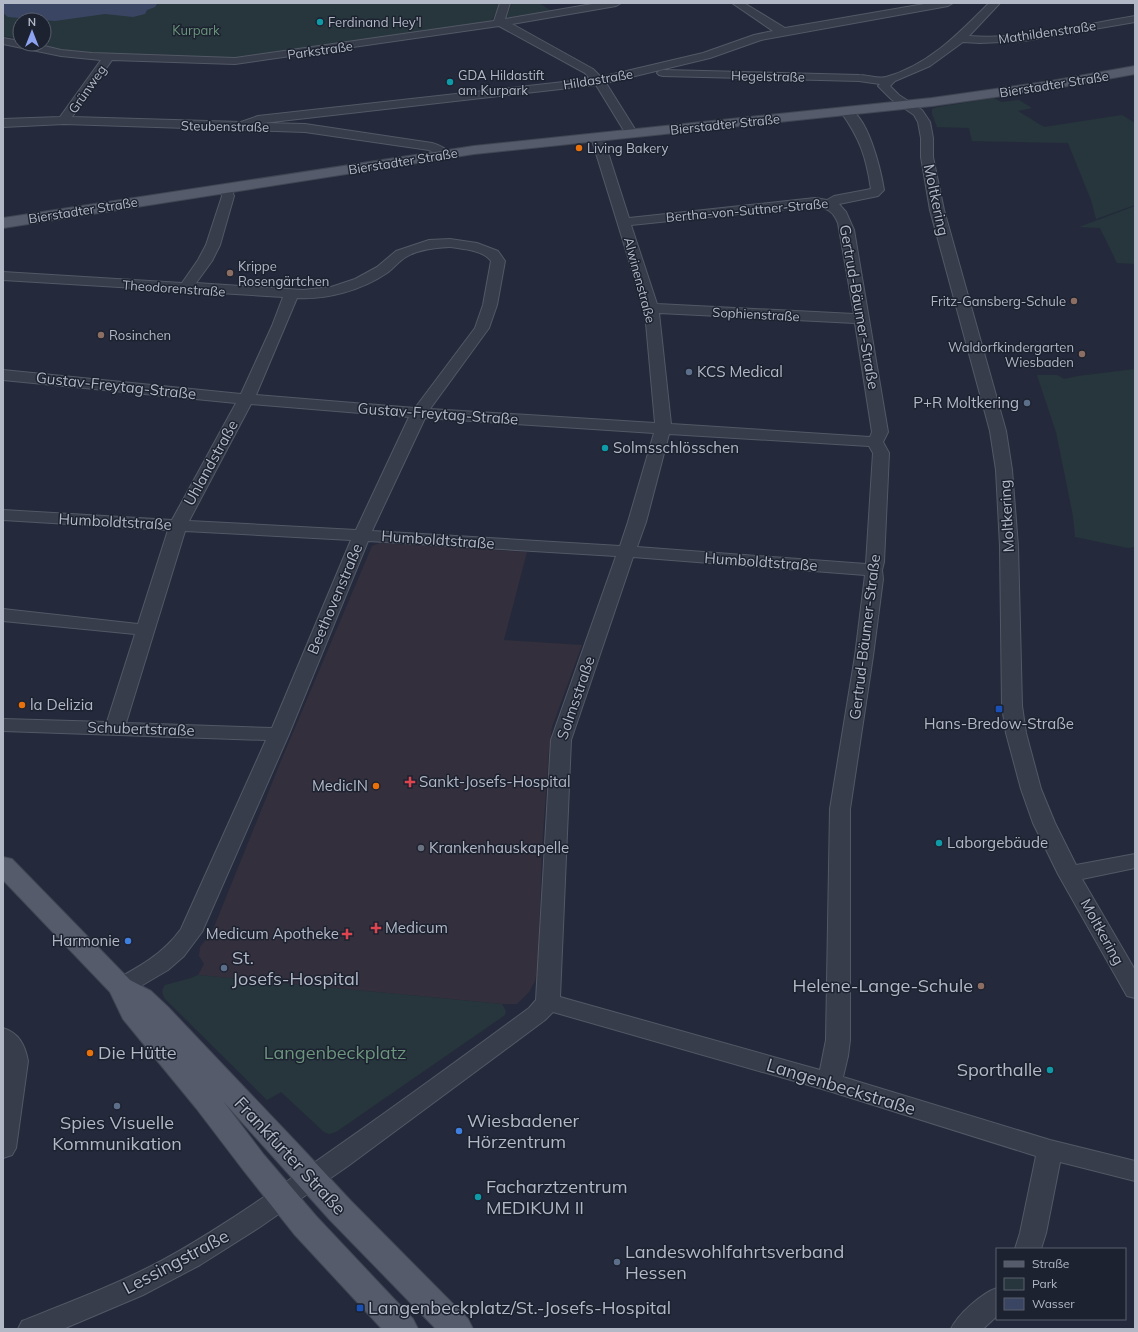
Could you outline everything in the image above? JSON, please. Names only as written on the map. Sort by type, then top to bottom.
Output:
[{"type":"main road","name":"Bierstadter Straße","points":[[3,223],[502,146],[632,134],[806,115],[1051,85],[1135,70]]},
{"type":"main road","name":"Bierstadter Straße","points":[[806,115],[847,112],[904,103]]},
{"type":"main road","name":"Frankfurter Straße","points":[[3,865],[121,987],[141,998],[158,1014],[289,1153],[340,1210],[457,1329]]},
{"type":"main road","name":"Frankfurter Straße","points":[[121,987],[133,1012],[206,1100],[254,1163],[311,1231],[402,1329]]},
{"type":"street","points":[[505,3],[499,21],[589,71],[599,81],[632,134]]},
{"type":"street","name":"Parkstraße","points":[[52,51],[67,54],[109,57],[235,61],[501,23],[616,3]]},
{"type":"street","points":[[737,3],[783,32]]},
{"type":"street","name":"Hildastraße","points":[[243,127],[248,123],[258,120],[599,81],[648,71],[706,56],[744,42],[783,32],[948,3]]},
{"type":"street","points":[[904,103],[884,87],[887,81],[931,62],[959,38],[995,3]]},
{"type":"street","name":"Mathildenstraße","points":[[959,38],[981,41],[1014,39],[1135,19]]},
{"type":"street","name":"Grünweg","points":[[64,120],[109,57]]},
{"type":"street","name":"Hegelstraße","points":[[648,71],[674,74],[843,78],[887,81]]},
{"type":"street","name":"Moltkering","points":[[904,103],[913,119],[927,157],[937,210],[998,431],[1004,470],[1009,546],[1012,706],[1016,733],[1033,796],[1044,823],[1069,874],[1135,990]]},
{"type":"street","name":"Bertha-von-Suttner-Straße","points":[[624,222],[815,202],[829,204],[839,199],[873,193],[878,190],[869,149],[852,117],[847,112]]},
{"type":"street","name":"Steubenstraße","points":[[3,123],[64,120],[316,129],[432,147],[444,154]]},
{"type":"street","name":"Alwinenstraße","points":[[597,137],[651,308],[663,428]]},
{"type":"street","points":[[186,288],[205,261],[213,245],[228,196],[225,188]]},
{"type":"street","name":"Gertrud-Bäumer-Straße","points":[[829,204],[839,209],[847,230],[880,432],[875,442],[881,453],[875,562],[873,570],[874,579],[864,656],[840,809],[838,1040],[836,1056],[829,1082]]},
{"type":"street","name":"Beethovenstraße","points":[[121,987],[173,955],[191,932],[279,734],[362,535],[419,413],[482,328],[490,305],[498,265],[496,257],[481,248],[450,243],[429,244]]},
{"type":"street","name":"Theodorenstraße","points":[[3,276],[291,295],[314,294],[345,288],[375,275],[401,254],[429,244]]},
{"type":"street","name":"Uhlandstraße","points":[[115,728],[178,525],[246,399],[279,326],[291,295]]},
{"type":"street","name":"Sophienstraße","points":[[651,308],[861,318]]},
{"type":"street","name":"Gustav-Freytag-Straße","points":[[3,375],[246,399],[419,413],[875,442]]},
{"type":"street","name":"Solmsstraße","points":[[548,1002],[560,740],[638,522],[663,428]]},
{"type":"street","name":"Humboldtstraße","points":[[3,515],[362,535],[873,570]]},
{"type":"street","points":[[3,614],[146,630]]},
{"type":"street","name":"Schubertstraße","points":[[3,725],[279,734]]},
{"type":"street","points":[[1069,874],[1135,861]]},
{"type":"street","name":"Moltkering","points":[[1069,874],[1088,898],[1135,966]]},
{"type":"street","points":[[311,1178],[347,1154],[531,1019],[543,1009],[548,1002]]},
{"type":"street","name":"Langenbeckstraße","points":[[548,1002],[829,1082],[1050,1150],[1135,1171]]},
{"type":"street","points":[[3,1148],[16,1061],[14,1048],[6,1039]]},
{"type":"street","points":[[1028,1248],[1033,1233],[1050,1150]]},
{"type":"street","name":"Lessingstraße","points":[[32,1329],[116,1295],[191,1258],[247,1223],[311,1178]]},
{"type":"street","points":[[965,1329],[996,1300]]},
{"type":"shaded area","name":"Sankt-Josefs-Hospital","points":[[380,543],[527,552],[504,640],[582,645],[552,727],[542,847],[538,965],[535,981],[529,992],[517,1004],[502,1004],[198,975],[204,964],[199,956],[200,947],[212,932],[283,756],[372,546]]},
{"type":"green space","name":"Kurpark","points":[[3,3],[501,3],[492,20],[488,22],[236,58],[89,53],[52,47],[52,12],[12,12],[12,38],[3,36]]},
{"type":"green space","points":[[512,3],[539,3],[553,12],[510,19],[507,16]]},
{"type":"green space","points":[[994,98],[1001,102],[1019,100],[1032,108],[1018,111],[1044,127],[1122,115],[1135,123],[1135,205],[1096,219],[1091,200],[1068,143],[972,141],[969,128],[937,127],[932,114],[932,109],[938,107]]},
{"type":"green space","points":[[1135,206],[1135,264],[1117,263],[1100,228],[1079,227]]},
{"type":"green space","points":[[1135,369],[1135,547],[1128,548],[1075,537],[1073,516],[1056,432],[1037,375],[1057,375],[1064,379]]},
{"type":"green space","name":"Langenbeckplatz","points":[[198,975],[502,1004],[506,1011],[505,1015],[336,1132],[329,1134],[324,1132],[281,1092],[267,1100],[165,999],[162,992],[165,985]]},
{"type":"water","points":[[3,3],[157,4],[155,7],[147,10],[145,14],[133,17],[105,14],[55,21],[52,21],[52,12],[12,12],[12,17],[8,17],[3,13]]},
{"type":"place","name":"Ferdinand Hey'l","points":[[320,22]]},
{"type":"place","name":"GDA Hildastift am Kurpark","points":[[450,82]]},
{"type":"place","name":"Living Bakery","points":[[579,148]]},
{"type":"place","name":"Krippe Rosengärtchen","points":[[230,273]]},
{"type":"place","name":"Fritz-Gansberg-Schule","points":[[1074,301]]},
{"type":"place","name":"Rosinchen","points":[[101,335]]},
{"type":"place","name":"Waldorfkindergarten Wiesbaden","points":[[1082,354]]},
{"type":"place","name":"KCS Medical","points":[[689,372]]},
{"type":"place","name":"P+R Moltkering","points":[[1027,403]]},
{"type":"place","name":"Solmsschlösschen","points":[[605,448]]},
{"type":"place","name":"la Delizia","points":[[22,705]]},
{"type":"place","name":"Hans-Bredow-Straße","points":[[999,709]]},
{"type":"place","name":"Sankt-Josefs-Hospital","points":[[410,782]]},
{"type":"place","name":"MedicIN","points":[[376,786]]},
{"type":"place","name":"Laborgebäude","points":[[939,843]]},
{"type":"place","name":"Krankenhauskapelle","points":[[421,848]]},
{"type":"place","name":"Medicum","points":[[376,928]]},
{"type":"place","name":"Medicum Apotheke","points":[[347,934]]},
{"type":"place","name":"Harmonie","points":[[128,941]]},
{"type":"place","name":"St. Josefs-Hospital","points":[[224,968]]},
{"type":"place","name":"Helene-Lange-Schule","points":[[981,986]]},
{"type":"place","name":"Die Hütte","points":[[90,1053]]},
{"type":"place","name":"Sporthalle","points":[[1050,1070]]},
{"type":"place","name":"Spies Visuelle Kommunikation","points":[[117,1106]]},
{"type":"place","name":"Wiesbadener Hörzentrum","points":[[459,1131]]},
{"type":"place","name":"Facharztzentrum MEDIKUM II","points":[[478,1197]]},
{"type":"place","name":"Landeswohlfahrtsverband Hessen","points":[[617,1262]]},
{"type":"place","name":"Langenbeckplatz/St.-Josefs-Hospital","points":[[360,1308]]}]
